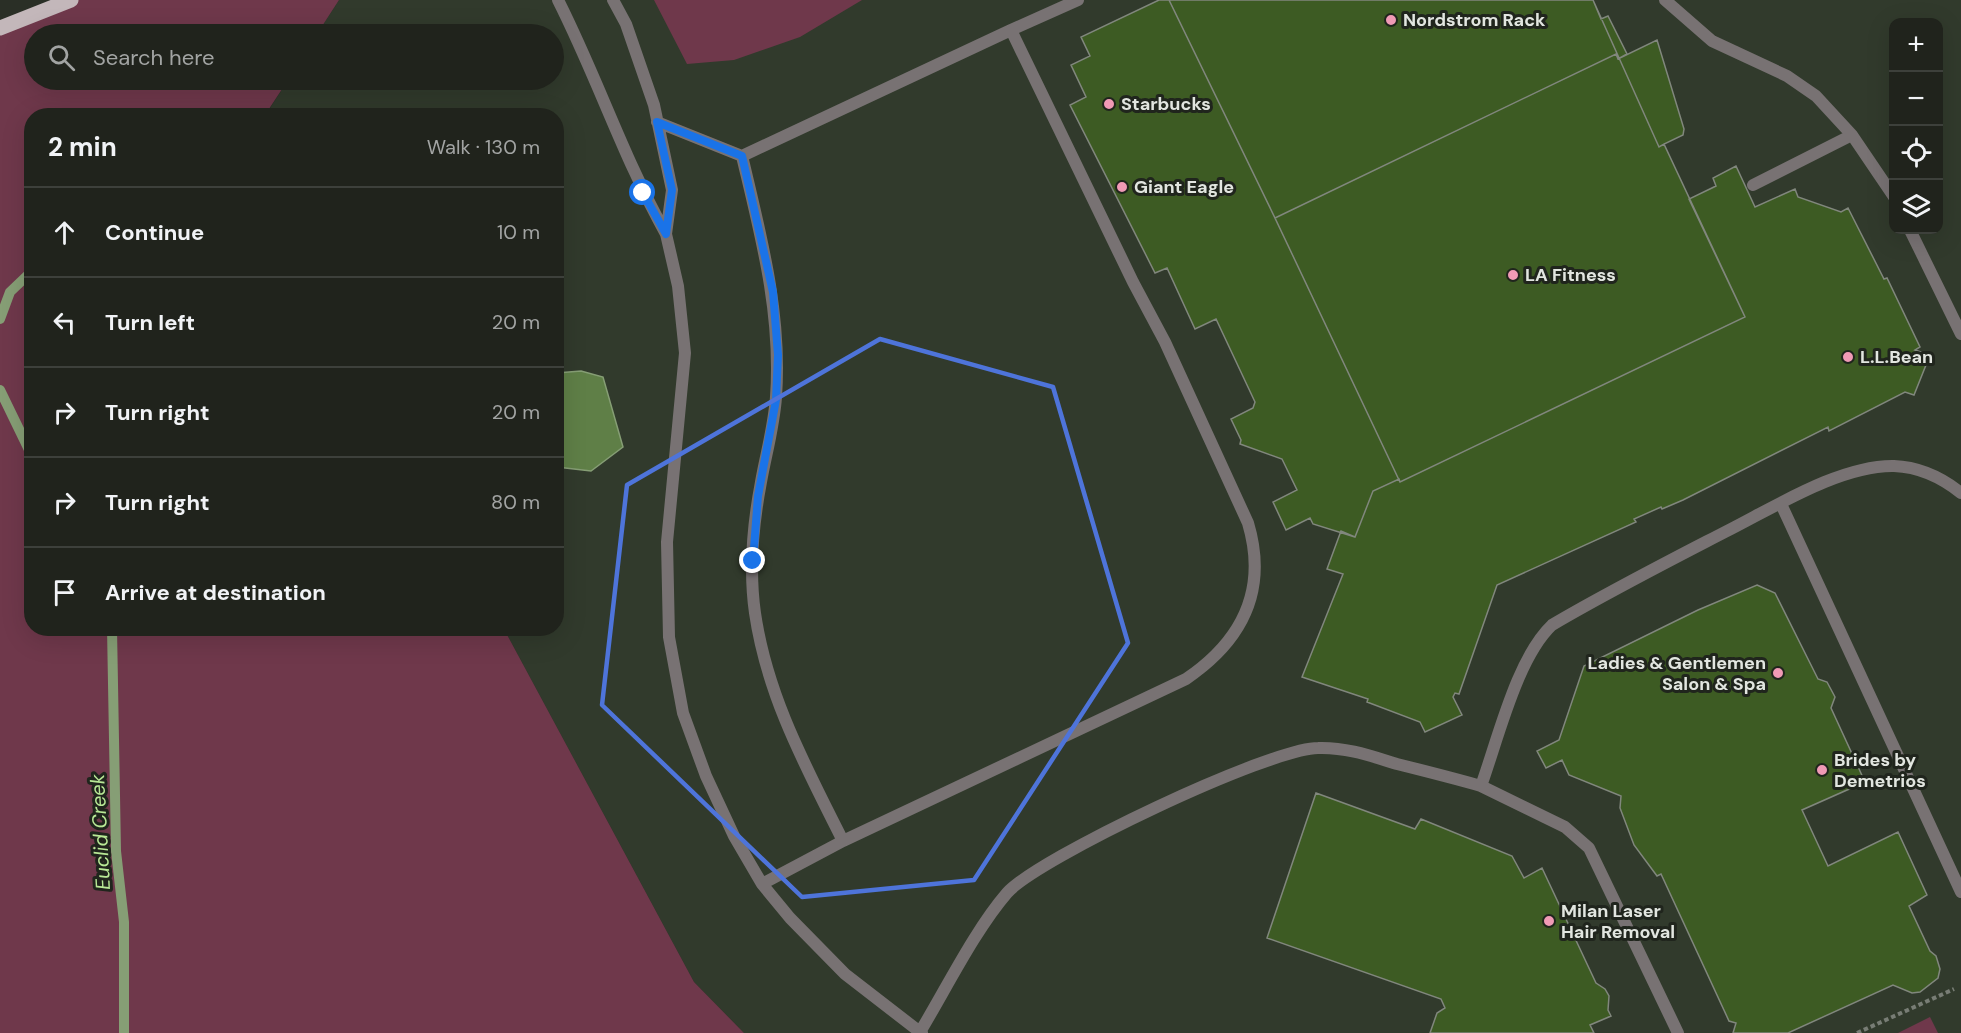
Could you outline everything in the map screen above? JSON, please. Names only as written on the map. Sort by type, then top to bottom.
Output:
[{"type":"main road","points":[[0,28],[70,0]]},
{"type":"lane","points":[[558,0],[598,83],[643,193],[666,234],[678,286],[685,353],[666,542],[669,637],[682,713],[702,766],[734,836],[762,884],[790,918],[845,974],[921,1032],[993,911],[1008,892],[1022,880],[1066,852],[1233,773],[1286,753],[1315,747],[1336,748],[1481,786],[1565,827],[1589,848],[1678,1033]]},
{"type":"lane","points":[[614,0],[644,70],[657,122],[672,190],[666,234]]},
{"type":"lane","points":[[657,122],[742,156],[1078,0]]},
{"type":"lane","points":[[1665,0],[1712,41],[1801,84],[1852,135],[1889,191]]},
{"type":"lane","points":[[762,884],[843,841],[1186,679],[1214,658],[1230,642],[1246,614],[1252,591],[1255,558],[1248,523],[1165,342],[1133,282],[1011,30]]},
{"type":"lane","points":[[1753,185],[1852,135]]},
{"type":"lane","points":[[742,156],[773,292],[778,355],[775,409],[754,534],[755,613],[768,675],[783,719],[843,841]]},
{"type":"lane","points":[[1912,234],[1961,334]]},
{"type":"lane","points":[[1481,786],[1524,667],[1539,637],[1552,625],[1780,504],[1867,469],[1894,466],[1921,470],[1937,476],[1961,492]]},
{"type":"lane","points":[[1780,504],[1961,892]]},
{"type":"path","points":[[1857,1033],[1954,989]]},
{"type":"highlighted area","points":[[880,339],[1053,387],[1128,643],[974,880],[802,897],[602,705],[627,485]]},
{"type":"shaded area","points":[[71,0],[339,0],[323,24],[24,24],[24,90],[281,90],[270,108],[24,108],[24,636],[508,636],[694,982],[744,1033],[0,1033],[0,28]]},
{"type":"shaded area","points":[[339,0],[1961,0],[1961,1033],[744,1033],[694,982],[508,636],[564,636],[564,108],[270,108],[282,90],[564,90],[564,24],[323,24]]},
{"type":"shaded area","points":[[654,0],[862,0],[800,37],[734,60],[687,64]]},
{"type":"shaded area","points":[[581,371],[603,377],[623,447],[591,471],[564,468],[564,372]]},
{"type":"shaded area","points":[[1930,1017],[1938,1033],[1898,1033]]},
{"type":"building","points":[[1159,0],[1593,0],[1659,147],[1664,144],[1745,317],[1400,482],[1399,479],[1373,491],[1355,537],[1313,524],[1310,518],[1286,530],[1273,502],[1297,490],[1282,459],[1240,444],[1241,440],[1231,419],[1253,408],[1255,402],[1216,319],[1195,329],[1167,268],[1155,273],[1070,105],[1086,97],[1071,65],[1090,56],[1081,37]]},
{"type":"building","points":[[1169,0],[1593,0],[1601,19],[1608,16],[1627,54],[1618,59],[1616,54],[1275,218]]},
{"type":"building","points":[[1657,40],[1684,129],[1683,135],[1664,144],[1745,317],[1400,482],[1275,218],[1616,54],[1618,59]]},
{"type":"building","points":[[1736,166],[1755,207],[1795,189],[1798,197],[1841,212],[1848,208],[1884,279],[1887,278],[1920,347],[1915,350],[1930,355],[1914,395],[1905,392],[1829,431],[1828,427],[1683,500],[1634,519],[1636,522],[1497,585],[1459,694],[1455,693],[1453,697],[1462,715],[1425,732],[1420,722],[1367,702],[1368,699],[1302,677],[1343,574],[1327,569],[1341,531],[1355,537],[1373,491],[1399,479],[1400,482],[1745,317],[1689,199],[1716,186],[1713,178]]},
{"type":"building","points":[[1757,585],[1775,593],[1818,679],[1827,682],[1835,697],[1831,708],[1865,782],[1802,810],[1828,866],[1898,832],[1927,895],[1909,906],[1930,951],[1936,956],[1940,969],[1938,978],[1920,992],[1912,993],[1893,985],[1788,1033],[1733,1033],[1736,1023],[1729,1021],[1661,874],[1657,876],[1634,845],[1620,808],[1621,796],[1569,775],[1562,760],[1546,768],[1537,751],[1559,740],[1584,666],[1698,610]]},
{"type":"building","points":[[1316,793],[1415,829],[1421,819],[1512,856],[1524,878],[1542,868],[1596,983],[1605,989],[1609,996],[1608,1010],[1611,1016],[1590,1025],[1594,1033],[1430,1033],[1437,1013],[1445,1008],[1441,999],[1267,938]]},
{"type":"waterway","name":"Euclid Creek","points":[[0,319],[10,292],[24,279]]},
{"type":"waterway","name":"Euclid Creek","points":[[0,390],[24,440]]},
{"type":"waterway","name":"Euclid Creek","points":[[112,636],[116,851],[124,922],[124,1033]]},
{"type":"place","name":"Nordstrom Rack","points":[[1391,20]]},
{"type":"place","name":"Starbucks","points":[[1109,104]]},
{"type":"place","name":"Giant Eagle","points":[[1122,187]]},
{"type":"place","name":"LA Fitness","points":[[1513,275]]},
{"type":"place","name":"L.L.Bean","points":[[1848,357]]},
{"type":"place","name":"Ladies & Gentlemen Salon & Spa","points":[[1778,673]]},
{"type":"place","name":"Brides by Demetrios","points":[[1822,770]]},
{"type":"place","name":"Milan Laser Hair Removal","points":[[1549,921]]},
{"type":"route","points":[[643,193],[666,234],[672,190],[657,122],[742,156],[776,308],[778,355],[774,417],[758,496],[753,561]]}]
